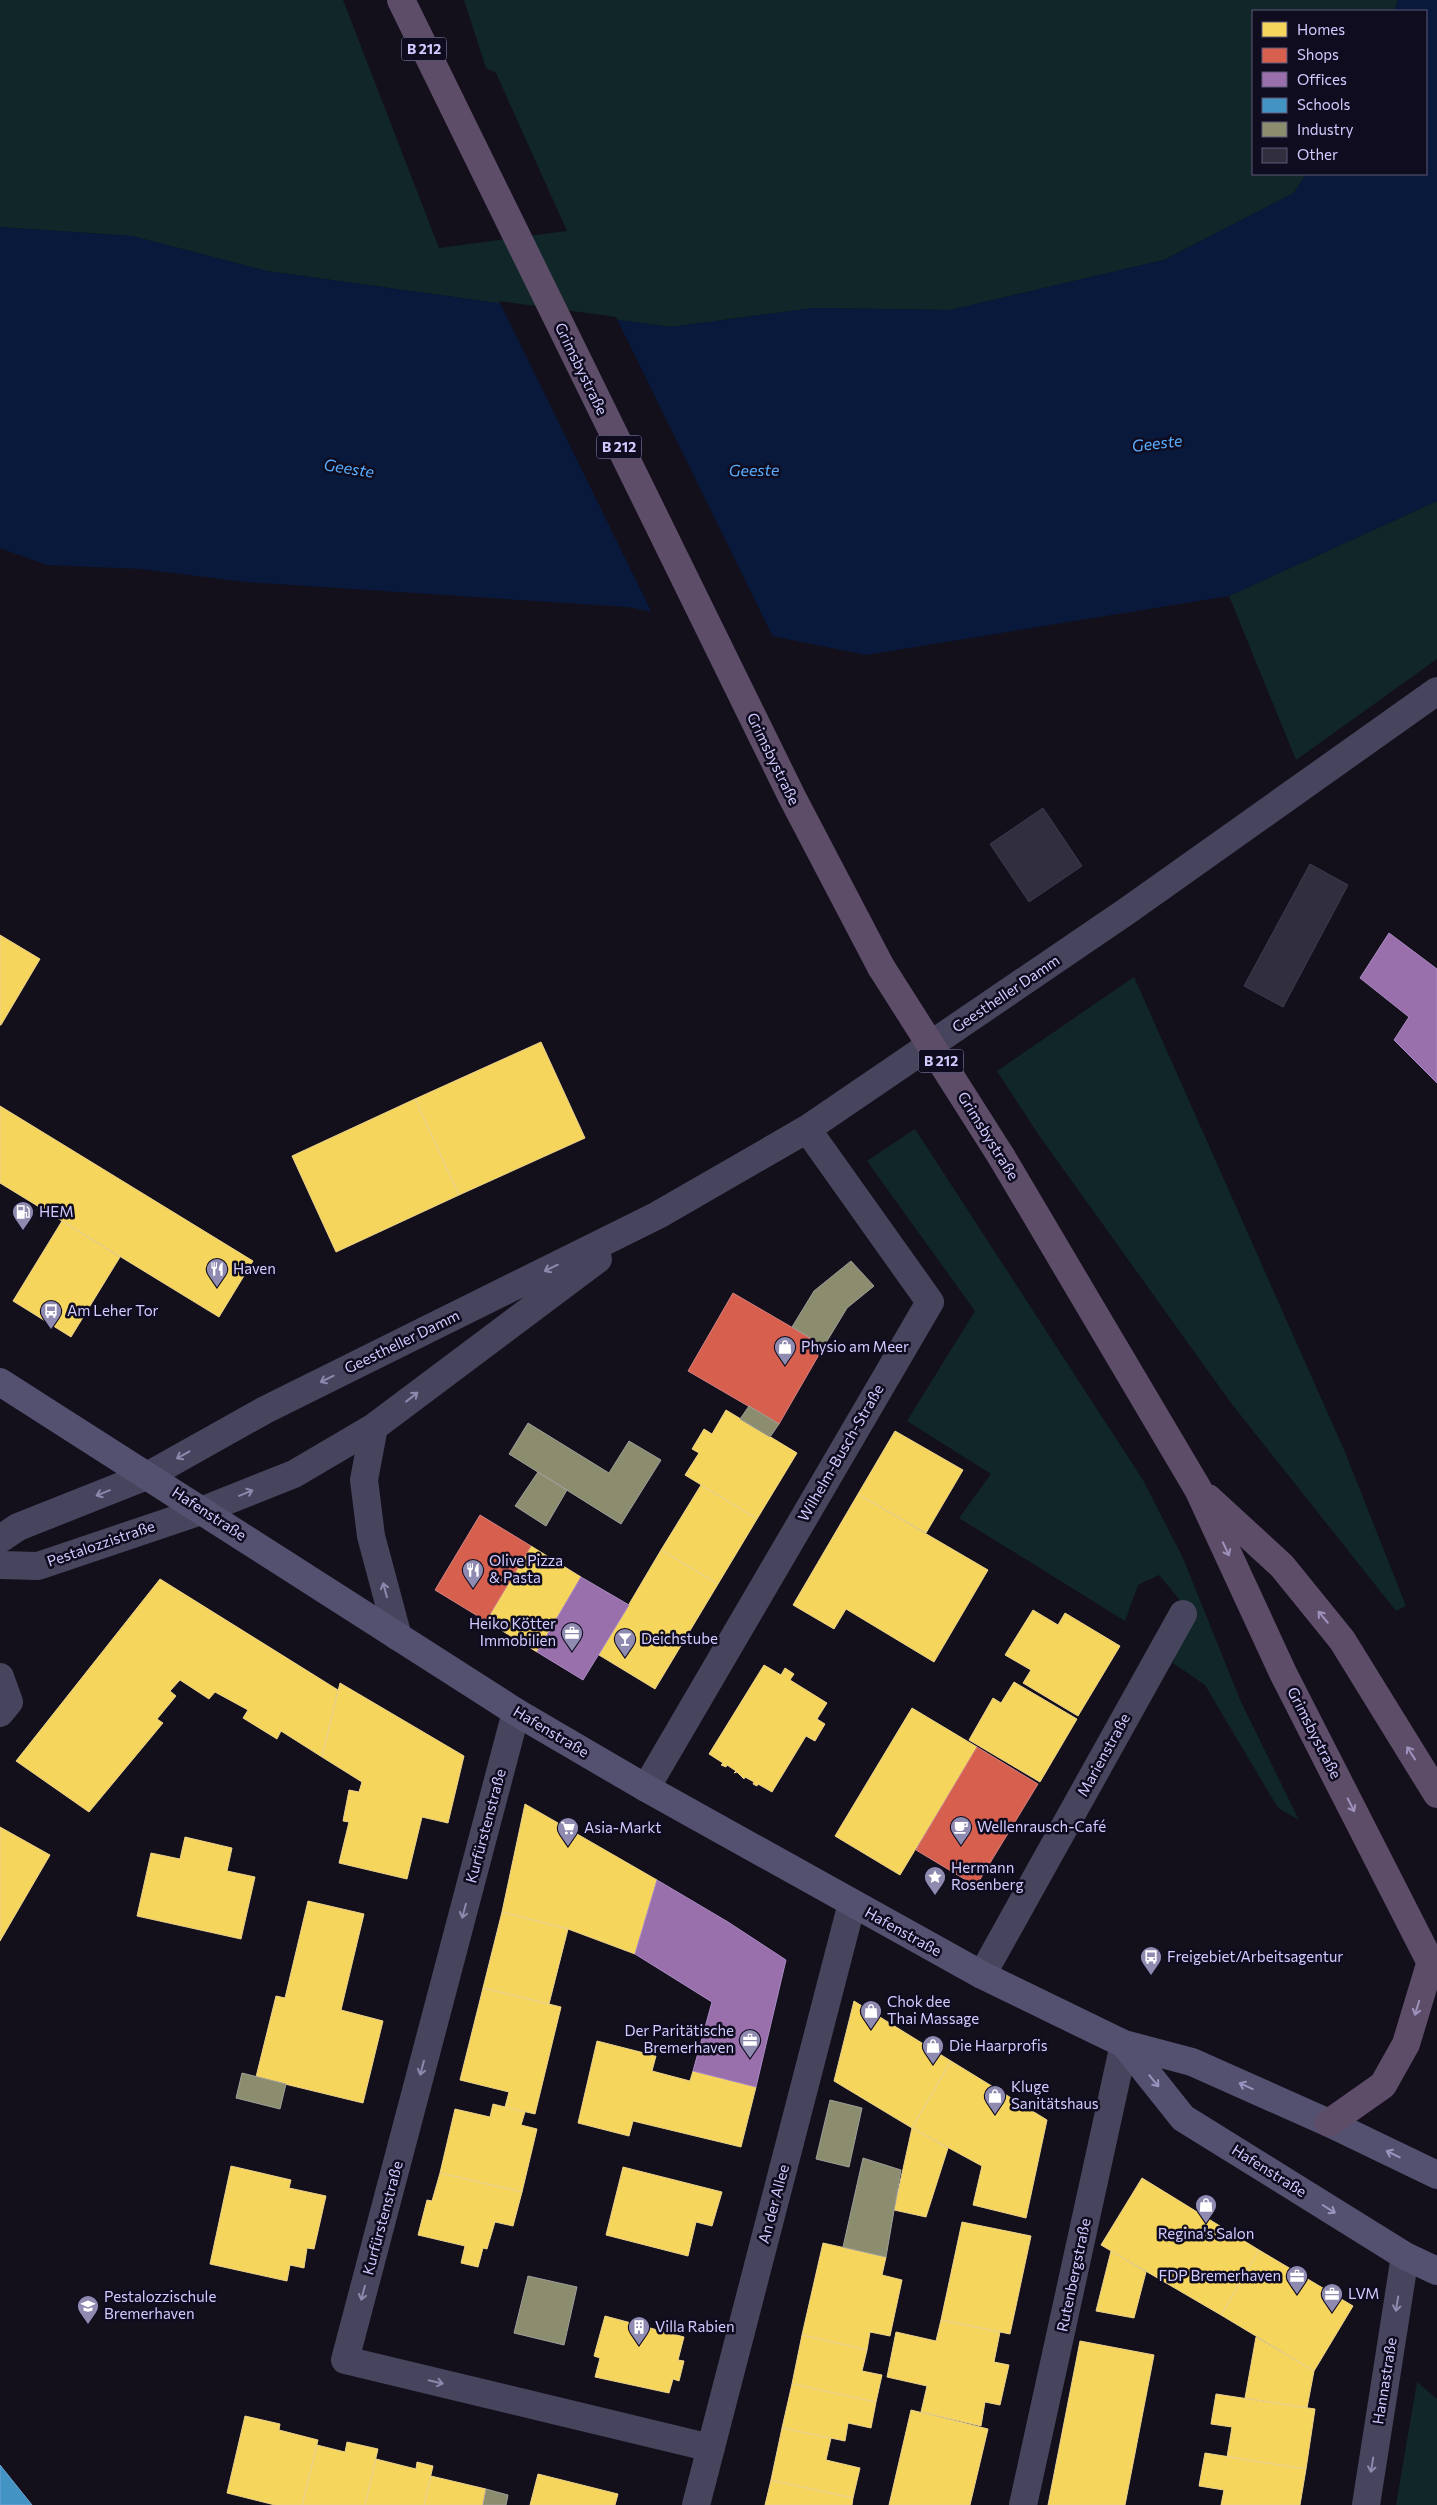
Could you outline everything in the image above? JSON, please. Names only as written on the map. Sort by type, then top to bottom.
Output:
[{"type":"highway","name":"Grimsbystraße","points":[[401,0],[792,797],[881,967],[1001,1156],[1198,1488],[1283,1673],[1434,1968]]},
{"type":"highway","name":"Grimsbystraße","points":[[1198,1488],[1282,1566],[1342,1640],[1437,1794]]},
{"type":"highway","points":[[1329,2123],[1383,2085],[1406,2044],[1434,1968]]},
{"type":"main road","name":"Hafenstraße","points":[[0,1382],[149,1475],[200,1511],[260,1546],[516,1712],[646,1788],[982,1976],[1124,2044],[1192,2062],[1329,2123],[1437,2175]]},
{"type":"main road","name":"Hafenstraße","points":[[1124,2044],[1183,2118],[1405,2256],[1437,2271]]},
{"type":"street","name":"Geestheller Damm","points":[[149,1475],[265,1410],[658,1216],[807,1129],[1127,911],[1437,691]]},
{"type":"street","name":"Wilhelm-Busch-Straße","points":[[646,1788],[930,1302],[807,1129]]},
{"type":"street","name":"Geestheller Damm","points":[[200,1511],[294,1474],[374,1427],[658,1216]]},
{"type":"street","points":[[374,1427],[364,1480],[371,1536],[398,1637]]},
{"type":"street","points":[[0,1539],[18,1527],[149,1475]]},
{"type":"street","name":"Pestalozzistraße","points":[[0,1564],[38,1566],[200,1511]]},
{"type":"street","name":"Marienstraße","points":[[982,1976],[1183,1614]]},
{"type":"street","points":[[0,1677],[8,1702],[0,1714]]},
{"type":"street","name":"Kurfürstenstraße","points":[[516,1712],[345,2360],[711,2448]]},
{"type":"street","name":"An der Allee","points":[[696,2505],[852,1903]]},
{"type":"street","name":"Rutenbergstraße","points":[[1023,2505],[1124,2044]]},
{"type":"street","name":"Hannastraße","points":[[1366,2505],[1405,2256]]},
{"type":"green space","points":[[0,0],[343,0],[439,248],[567,231],[496,73],[486,68],[464,0],[1398,0],[1394,10],[1252,10],[1252,175],[1305,175],[1294,193],[1164,260],[950,310],[813,308],[670,327],[267,271],[132,236],[0,227]]},
{"type":"green space","points":[[1437,501],[1437,659],[1296,760],[1229,596]]},
{"type":"green space","points":[[1134,977],[1345,1452],[1406,1606],[1396,1611],[1231,1403],[1038,1134],[997,1071]]},
{"type":"green space","points":[[915,1129],[1143,1480],[1183,1558],[1241,1702],[1299,1820],[1278,1808],[1205,1685],[1173,1663],[1189,1611],[1159,1575],[1138,1585],[1125,1621],[959,1518],[991,1474],[907,1421],[975,1311],[867,1161]]},
{"type":"green space","points":[[1417,2382],[1437,2399],[1437,2505],[1396,2505]]},
{"type":"water","name":"Geeste","points":[[1398,0],[1437,0],[1437,501],[1229,596],[866,655],[628,607],[246,582],[141,569],[47,565],[0,548],[0,227],[132,236],[267,271],[670,327],[813,308],[950,310],[1164,260],[1294,193],[1305,175],[1427,175],[1427,10],[1394,10]]},
{"type":"pier","points":[[499,301],[616,317],[774,639],[653,615]]},
{"type":"building: Homes","points":[[0,935],[40,959],[1,1025],[0,1025]]},
{"type":"building: Homes","points":[[541,1042],[585,1138],[459,1195],[415,1099]]},
{"type":"building: Homes","points":[[415,1099],[459,1195],[336,1252],[292,1156]]},
{"type":"building: Homes","points":[[0,1106],[253,1261],[219,1317],[0,1183]]},
{"type":"building: Homes","points":[[62,1221],[120,1257],[71,1337],[13,1301]]},
{"type":"building: Homes","points":[[726,1410],[797,1453],[757,1519],[685,1475],[699,1453],[692,1449],[704,1429],[712,1434]]},
{"type":"building: Homes","points":[[895,1431],[963,1470],[926,1533],[858,1494]]},
{"type":"building: Homes","points":[[701,1485],[757,1519],[718,1584],[661,1550]]},
{"type":"building: Homes","points":[[858,1494],[988,1570],[934,1662],[846,1609],[834,1629],[793,1605]]},
{"type":"building: Homes","points":[[531,1546],[581,1577],[537,1652],[486,1621]]},
{"type":"building: Homes","points":[[661,1550],[718,1584],[655,1689],[599,1655]]},
{"type":"building: Homes","points":[[160,1579],[338,1690],[322,1757],[281,1731],[277,1739],[243,1718],[248,1710],[215,1692],[209,1699],[180,1680],[170,1691],[176,1696],[157,1719],[163,1723],[89,1812],[16,1761]]},
{"type":"building: Homes","points":[[1033,1610],[1058,1625],[1065,1613],[1120,1646],[1078,1716],[1023,1683],[1031,1670],[1005,1655]]},
{"type":"building: Homes","points":[[764,1665],[781,1675],[785,1668],[794,1674],[790,1680],[827,1703],[817,1719],[825,1724],[815,1741],[806,1736],[772,1792],[758,1784],[757,1786],[753,1784],[754,1782],[745,1777],[744,1779],[737,1772],[734,1773],[736,1771],[727,1765],[726,1767],[721,1765],[723,1763],[709,1754]]},
{"type":"building: Homes","points":[[1014,1682],[1077,1719],[1040,1782],[969,1740],[993,1698],[1001,1703]]},
{"type":"building: Homes","points":[[340,1683],[464,1756],[448,1823],[422,1817],[407,1879],[339,1863],[349,1822],[343,1821],[349,1790],[359,1792],[362,1782],[322,1757]]},
{"type":"building: Homes","points":[[912,1708],[977,1747],[900,1875],[835,1836]]},
{"type":"building: Homes","points":[[525,1804],[657,1880],[635,1954],[568,1929],[502,1912]]},
{"type":"building: Homes","points":[[0,1827],[50,1855],[0,1941]]},
{"type":"building: Homes","points":[[185,1837],[232,1848],[227,1871],[255,1877],[241,1939],[137,1916],[151,1853],[180,1859]]},
{"type":"building: Homes","points":[[308,1901],[364,1914],[341,2010],[383,2021],[363,2103],[256,2077],[276,1996],[285,1998]]},
{"type":"building: Homes","points":[[502,1912],[568,1929],[549,2004],[483,1988]]},
{"type":"building: Homes","points":[[483,1988],[561,2007],[535,2114],[505,2107],[509,2092],[460,2080]]},
{"type":"building: Homes","points":[[854,2001],[951,2061],[912,2128],[834,2081]]},
{"type":"building: Homes","points":[[597,2041],[656,2056],[652,2071],[690,2081],[693,2071],[756,2087],[741,2147],[633,2121],[629,2136],[578,2123]]},
{"type":"building: Homes","points":[[951,2061],[1047,2120],[1026,2218],[973,2205],[982,2166],[912,2128]]},
{"type":"building: Homes","points":[[493,2104],[525,2112],[521,2125],[537,2129],[522,2192],[440,2173],[455,2109],[490,2117]]},
{"type":"building: Homes","points":[[912,2128],[948,2148],[926,2217],[894,2210]]},
{"type":"building: Homes","points":[[231,2166],[291,2180],[289,2188],[326,2196],[314,2249],[307,2248],[304,2268],[290,2265],[287,2281],[210,2264]]},
{"type":"building: Homes","points":[[623,2167],[722,2192],[712,2226],[696,2222],[688,2256],[606,2235]]},
{"type":"building: Homes","points":[[440,2173],[522,2192],[513,2226],[495,2222],[487,2249],[483,2248],[478,2267],[461,2263],[465,2246],[418,2235],[427,2200],[432,2201]]},
{"type":"building: Homes","points":[[1142,2178],[1259,2250],[1221,2315],[1101,2245]]},
{"type":"building: Homes","points":[[962,2222],[1031,2236],[1010,2334],[941,2320]]},
{"type":"building: Homes","points":[[823,2243],[886,2257],[882,2275],[902,2280],[890,2336],[870,2332],[867,2350],[802,2335]]},
{"type":"building: Homes","points":[[1259,2250],[1353,2306],[1314,2371],[1221,2315]]},
{"type":"building: Homes","points":[[1111,2251],[1146,2272],[1134,2318],[1096,2311]]},
{"type":"building: Homes","name":"Villa Rabien","points":[[605,2316],[684,2337],[678,2360],[684,2361],[679,2381],[673,2379],[669,2393],[595,2377],[600,2358],[594,2356]]},
{"type":"building: Homes","points":[[941,2320],[1000,2332],[994,2362],[1009,2365],[1000,2405],[985,2402],[981,2426],[921,2412],[927,2386],[887,2377],[896,2332],[936,2341]]},
{"type":"building: Homes","points":[[802,2335],[867,2350],[862,2371],[882,2375],[876,2402],[792,2384]]},
{"type":"building: Homes","points":[[1256,2337],[1314,2371],[1307,2408],[1245,2398]]},
{"type":"building: Homes","points":[[1080,2341],[1154,2355],[1125,2505],[1048,2505]]},
{"type":"building: Homes","points":[[792,2384],[876,2402],[871,2428],[848,2423],[845,2441],[782,2428]]},
{"type":"building: Homes","points":[[1216,2394],[1315,2409],[1306,2469],[1227,2457],[1232,2427],[1211,2424]]},
{"type":"building: Homes","points":[[911,2410],[988,2429],[970,2505],[889,2505]]},
{"type":"building: Homes","points":[[245,2416],[280,2424],[279,2430],[318,2440],[302,2505],[275,2505],[227,2493]]},
{"type":"building: Homes","points":[[782,2428],[831,2438],[826,2460],[860,2468],[853,2498],[771,2480]]},
{"type":"building: Homes","points":[[347,2442],[378,2449],[365,2505],[302,2505],[317,2445],[345,2452]]},
{"type":"building: Homes","points":[[1205,2453],[1306,2469],[1300,2505],[1221,2505],[1224,2490],[1199,2486]]},
{"type":"building: Homes","points":[[376,2459],[416,2469],[417,2462],[433,2466],[424,2505],[365,2505]]},
{"type":"building: Homes","points":[[538,2474],[618,2494],[615,2505],[530,2505]]},
{"type":"building: Homes","points":[[431,2476],[486,2489],[483,2505],[424,2505]]},
{"type":"building: Homes","points":[[771,2480],[853,2498],[852,2505],[765,2505]]},
{"type":"building: Shops","points":[[733,1293],[824,1346],[779,1424],[688,1371]]},
{"type":"building: Shops","points":[[480,1515],[531,1546],[486,1621],[435,1590]]},
{"type":"building: Shops","points":[[977,1747],[1038,1784],[976,1886],[916,1850]]},
{"type":"building: Offices","points":[[1389,933],[1437,969],[1437,1083],[1394,1040],[1409,1017],[1360,978]]},
{"type":"building: Offices","points":[[581,1577],[629,1605],[583,1680],[537,1652]]},
{"type":"building: Offices","points":[[657,1880],[728,1922],[786,1960],[756,2087],[693,2071],[712,2002],[635,1954]]},
{"type":"building: Schools","points":[[0,2465],[32,2505],[0,2505]]},
{"type":"building: Industry","points":[[851,1261],[874,1286],[847,1308],[824,1346],[792,1327],[814,1291]]},
{"type":"building: Industry","points":[[749,1406],[779,1424],[770,1437],[740,1419]]},
{"type":"building: Industry","points":[[528,1423],[609,1473],[629,1441],[661,1460],[621,1524],[509,1454]]},
{"type":"building: Industry","points":[[538,1472],[567,1490],[546,1526],[515,1506]]},
{"type":"building: Industry","points":[[242,2073],[286,2084],[280,2109],[236,2098]]},
{"type":"building: Industry","points":[[830,2100],[862,2108],[849,2167],[816,2159]]},
{"type":"building: Industry","points":[[863,2158],[901,2170],[886,2257],[843,2247]]},
{"type":"building: Industry","points":[[528,2276],[577,2287],[564,2345],[514,2333]]},
{"type":"building: Industry","points":[[486,2489],[508,2495],[506,2505],[483,2505]]},
{"type":"building: Other","points":[[1043,808],[1082,866],[1029,902],[990,844]]},
{"type":"building: Other","points":[[1310,864],[1348,885],[1283,1007],[1244,986]]},
{"type":"place","name":"HEM","points":[[23,1231]]},
{"type":"place","name":"Haven","points":[[217,1288]]},
{"type":"place","name":"Am Leher Tor","points":[[51,1330]]},
{"type":"place","name":"Physio am Meer","points":[[785,1366]]},
{"type":"place","name":"Olive Pizza & Pasta","points":[[473,1589]]},
{"type":"place","name":"Heiko Kötter Immobilien","points":[[572,1652]]},
{"type":"place","name":"Deichstube","points":[[625,1658]]},
{"type":"place","name":"Wellenrausch-Café","points":[[961,1846]]},
{"type":"place","name":"Asia-Markt","points":[[568,1847]]},
{"type":"place","name":"Hermann Rosenberg","points":[[935,1896]]},
{"type":"place","name":"Freigebiet/Arbeitsagentur","points":[[1151,1976]]},
{"type":"place","name":"Chok dee Thai Massage","points":[[871,2030]]},
{"type":"place","name":"Der Paritätische Bremerhaven","points":[[750,2059]]},
{"type":"place","name":"Die Haarprofis","points":[[933,2065]]},
{"type":"place","name":"Kluge Sanitätshaus","points":[[995,2115]]},
{"type":"place","name":"Regina's Salon","points":[[1206,2224]]},
{"type":"place","name":"FDP Bremerhaven","points":[[1297,2295]]},
{"type":"place","name":"LVM","points":[[1332,2313]]},
{"type":"place","name":"Pestalozzischule Bremerhaven","points":[[88,2325]]},
{"type":"place","name":"Villa Rabien","points":[[639,2346]]}]
